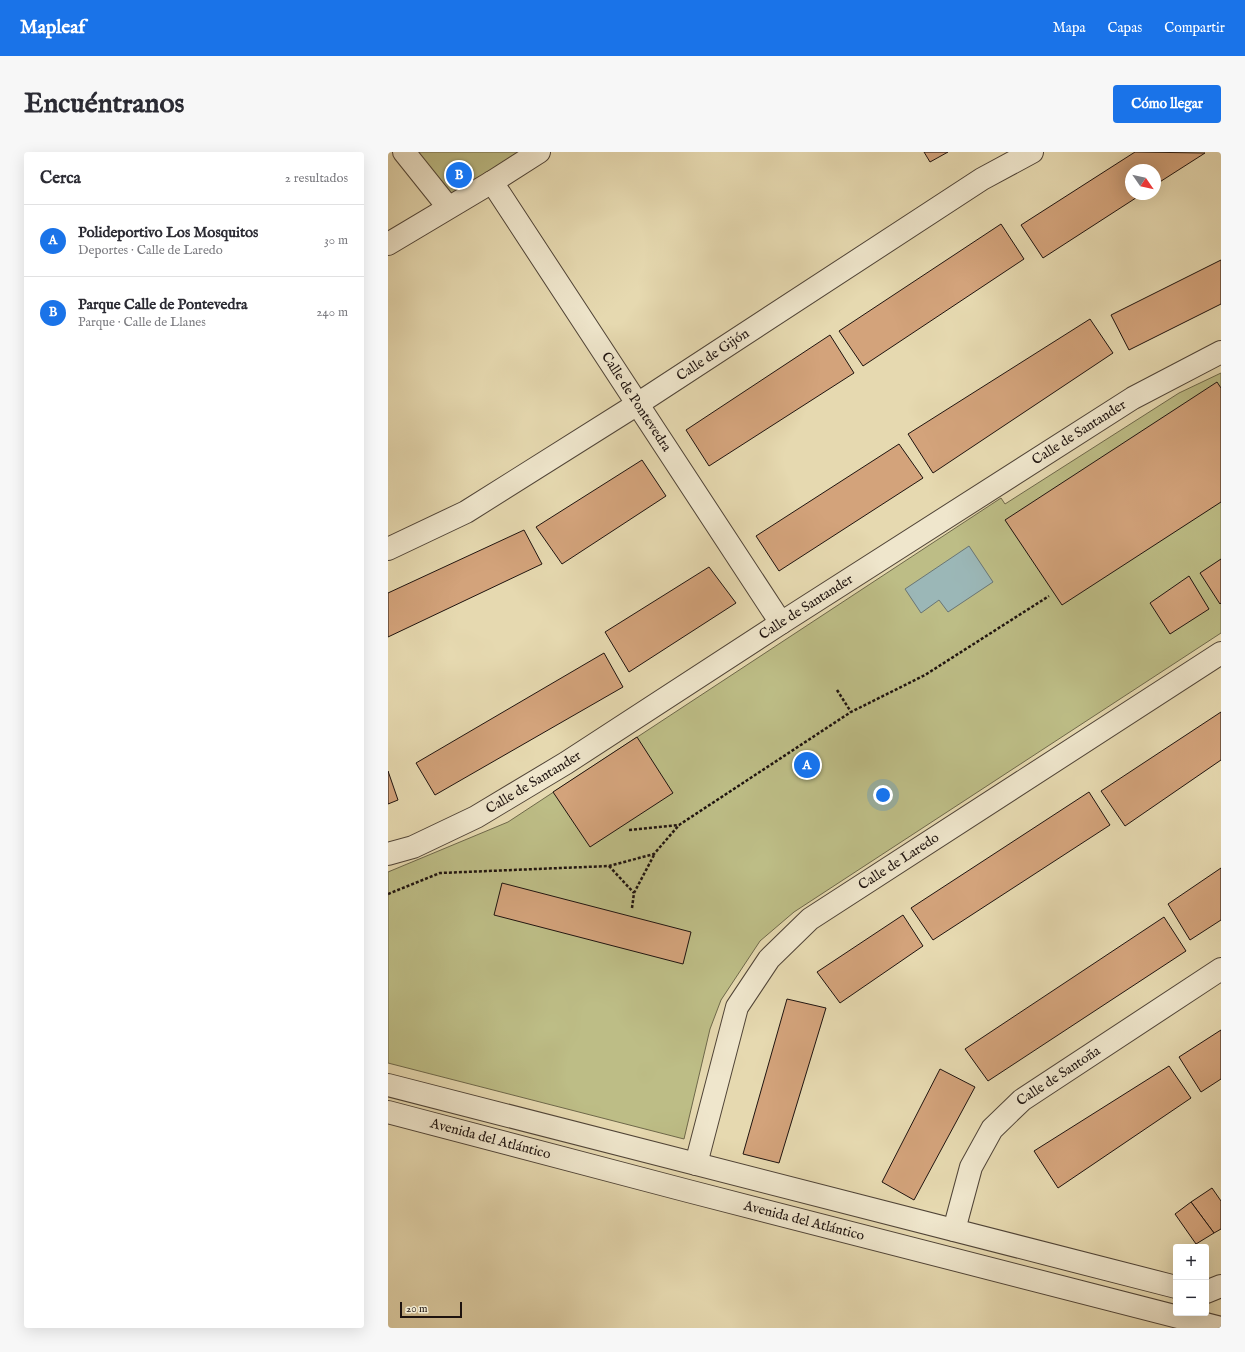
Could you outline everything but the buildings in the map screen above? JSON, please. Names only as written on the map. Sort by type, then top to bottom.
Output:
[{"type":"street","points":[[404,152],[448,207]]},
{"type":"street","name":"Calle de Gijón","points":[[388,549],[466,512],[636,405],[982,179],[1032,152]]},
{"type":"street","points":[[388,244],[492,182],[535,153]]},
{"type":"street","name":"Calle de Pontevedra","points":[[492,182],[636,405],[780,622]]},
{"type":"street","name":"Calle de Santander","points":[[388,854],[413,847],[476,817],[566,763],[780,622],[1133,398],[1221,352]]},
{"type":"street","name":"Calle de Laredo","points":[[696,1164],[737,1007],[769,959],[810,919],[1221,653]]},
{"type":"street","name":"Calle de Santoña","points":[[954,1230],[971,1167],[992,1129],[1022,1100],[1221,969]]},
{"type":"street","name":"Avenida del Atlántico","points":[[388,1085],[1173,1286]]},
{"type":"street","name":"Avenida del Atlántico","points":[[388,1112],[1221,1328]]},
{"type":"street","points":[[1209,1292],[1221,1286]]},
{"type":"street","points":[[1209,1294],[1221,1298]]},
{"type":"path","points":[[632,908],[634,893],[654,854],[679,825],[852,712],[925,675],[1050,596]]},
{"type":"path","points":[[836,690],[852,712]]},
{"type":"path","points":[[629,830],[679,825]]},
{"type":"path","points":[[388,894],[440,874],[609,866],[654,854]]},
{"type":"path","points":[[609,866],[634,893]]},
{"type":"green space","points":[[416,152],[518,152],[450,197]]},
{"type":"green space","points":[[1221,373],[1221,633],[794,912],[760,941],[721,1000],[710,1029],[684,1139],[388,1063],[388,872],[508,822],[1001,498],[1005,504],[1179,393]]},
{"type":"water","points":[[969,546],[993,582],[948,612],[939,600],[921,613],[905,589]]},
{"type":"place","name":"Parque Calle de Pontevedra","points":[[459,175]]},
{"type":"place","name":"Polideportivo Los Mosquitos","points":[[807,765]]}]
